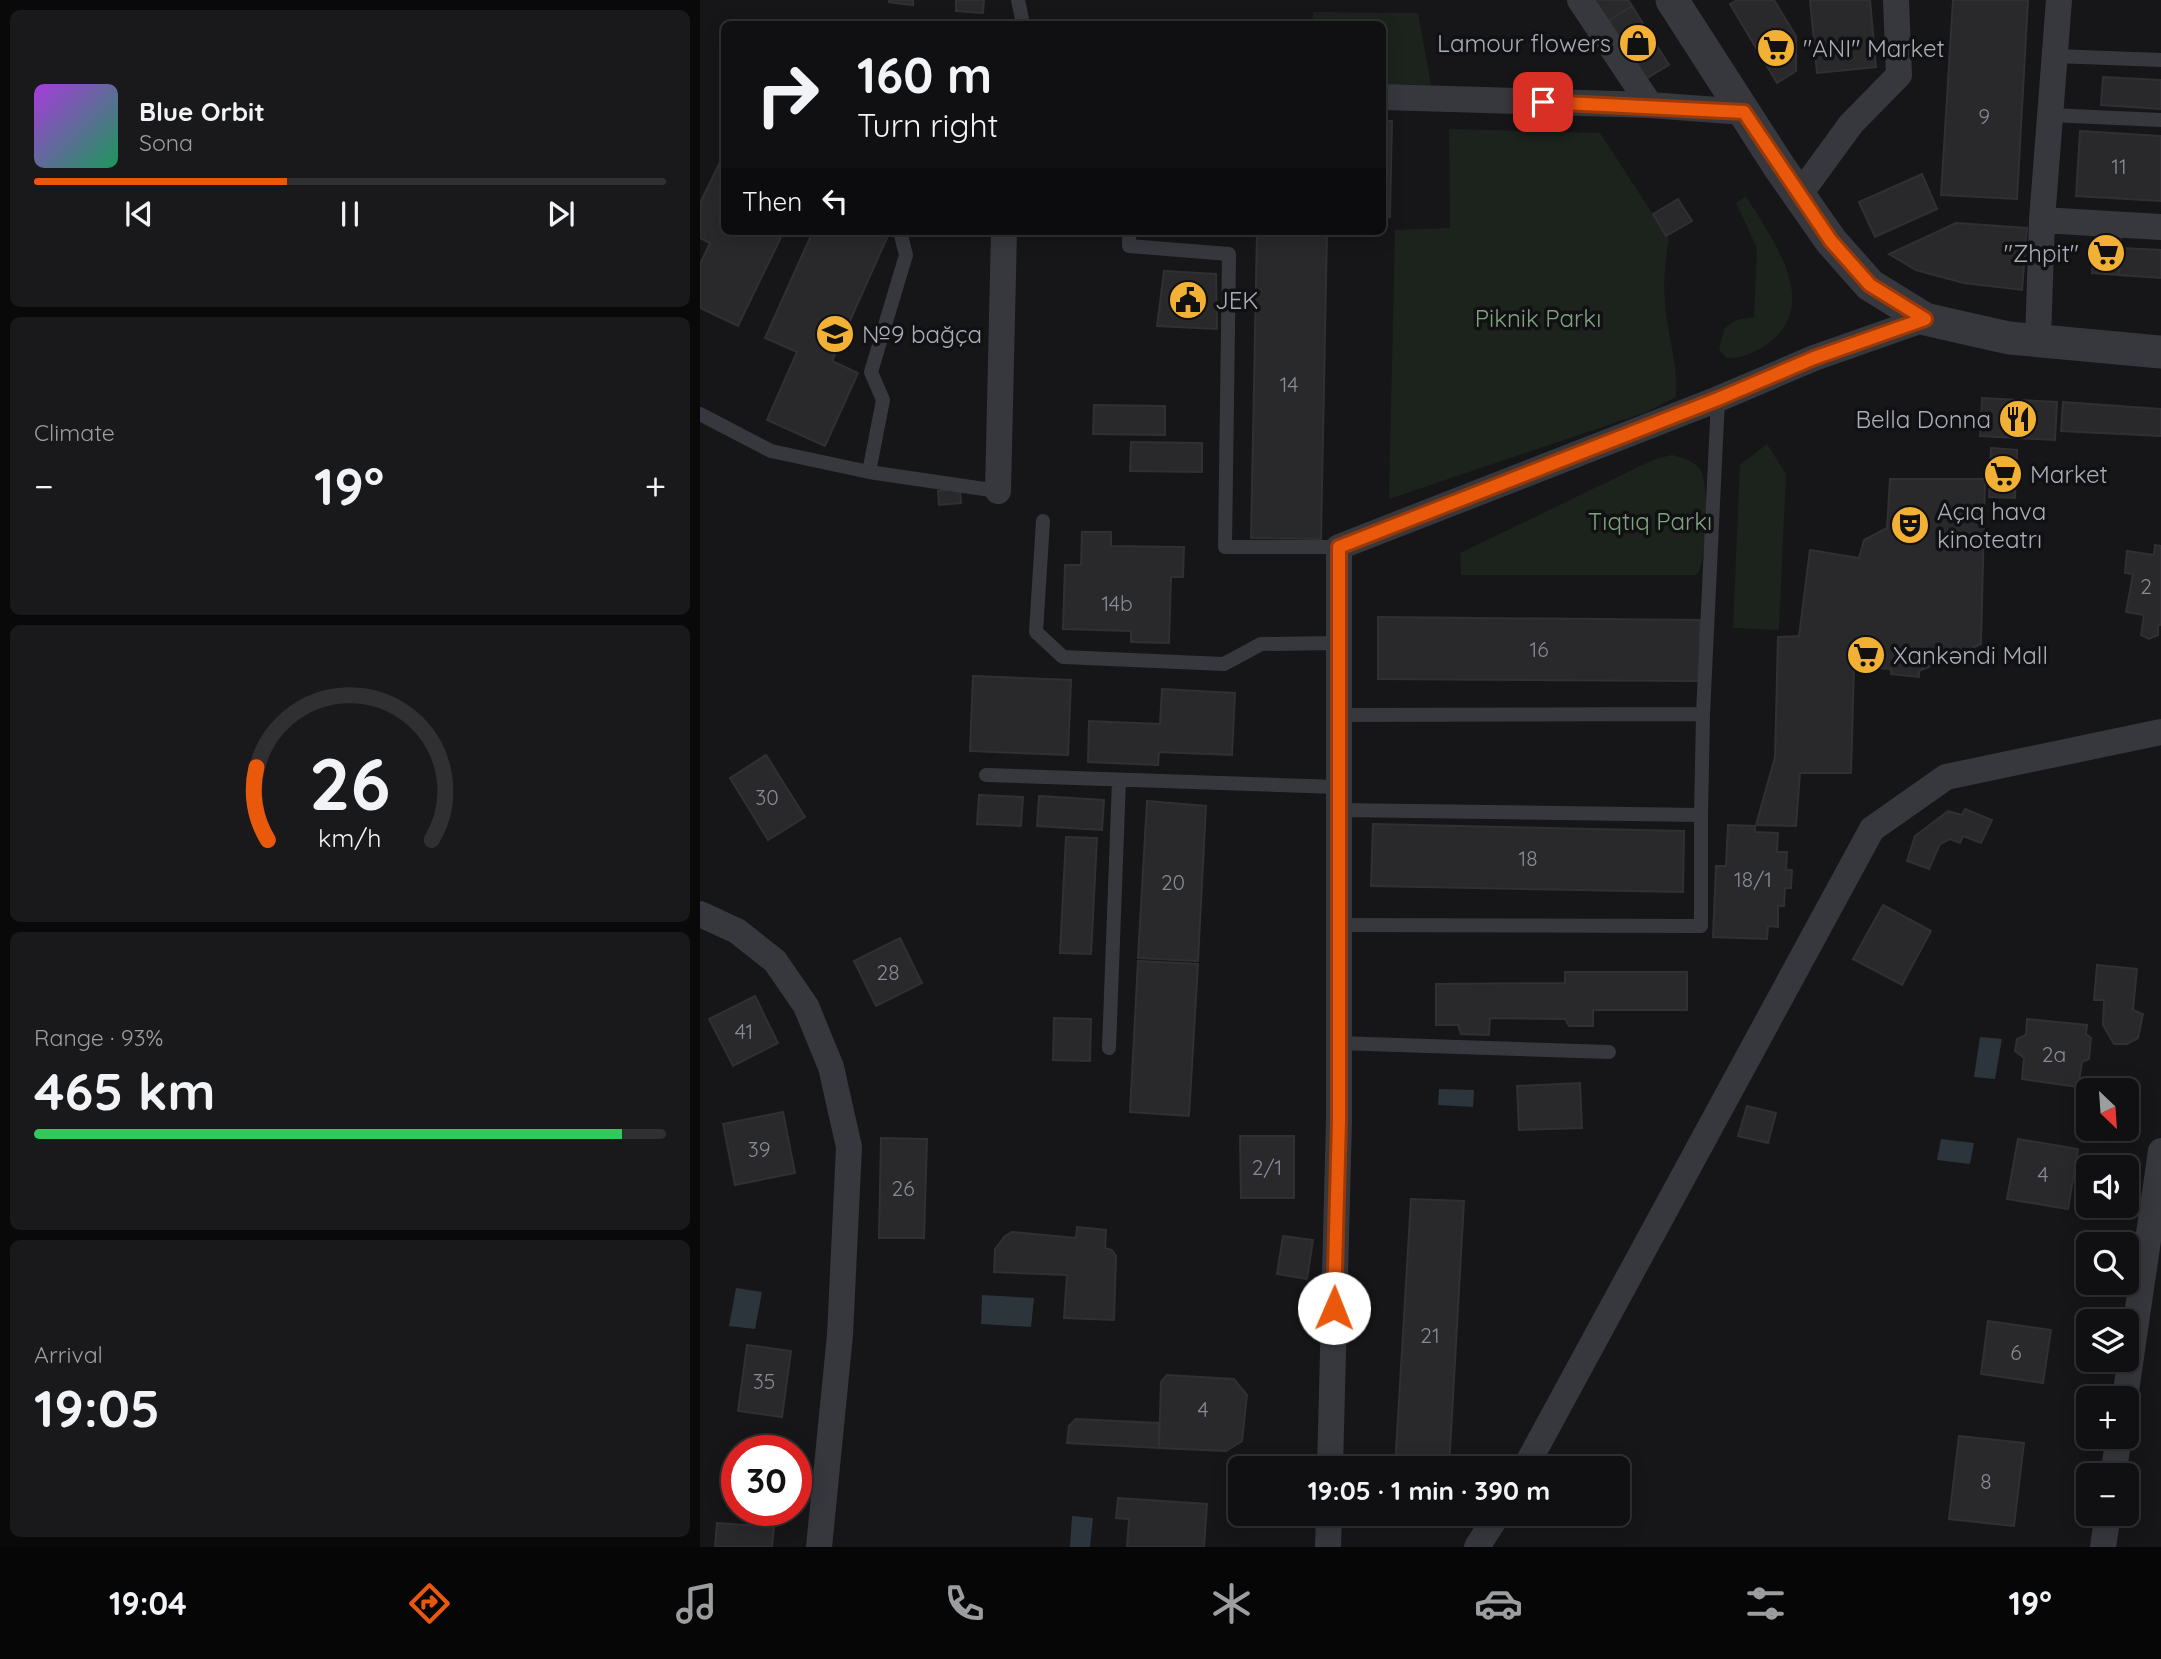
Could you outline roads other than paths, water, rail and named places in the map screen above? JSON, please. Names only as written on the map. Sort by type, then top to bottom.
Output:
[{"type":"street","points":[[1580,0],[1650,105]]},
{"type":"street","points":[[1672,0],[1831,241],[1870,285],[1925,319],[2009,338],[2161,352]]},
{"type":"street","points":[[1808,183],[1851,124],[1899,75],[1896,0]]},
{"type":"street","points":[[2038,339],[2042,220],[2059,0]]},
{"type":"street","points":[[1386,97],[1650,105],[1744,112]]},
{"type":"street","points":[[2042,220],[2161,227]]},
{"type":"street","points":[[998,491],[1004,235]]},
{"type":"street","points":[[1330,1456],[1339,1121],[1339,547],[1718,399],[1814,358],[1925,319]]},
{"type":"street","points":[[1532,1456],[1872,829],[1946,777],[2161,732]]},
{"type":"street","points":[[700,914],[737,931],[775,961],[806,1006],[831,1067],[849,1147],[840,1335],[819,1547]]},
{"type":"street","points":[[2127,1386],[2161,1151]]},
{"type":"street","points":[[1328,1547],[1329,1526]]},
{"type":"street","points":[[1477,1547],[1490,1526]]},
{"type":"street","points":[[2103,1547],[2106,1526]]},
{"type":"lane","points":[[1018,0],[1022,21]]},
{"type":"lane","points":[[2055,56],[2161,61]]},
{"type":"lane","points":[[2050,115],[2161,120]]},
{"type":"lane","points":[[869,471],[883,400],[871,372],[906,255],[901,235]]},
{"type":"lane","points":[[1129,235],[1129,246],[1229,254],[1225,547],[1339,547]]},
{"type":"lane","points":[[1340,925],[1701,926],[1703,714],[1718,399]]},
{"type":"lane","points":[[700,414],[771,451],[869,471],[998,491]]},
{"type":"lane","points":[[1043,521],[1037,632],[1063,657],[1224,664],[1261,644],[1338,643]]},
{"type":"lane","points":[[1338,715],[1703,714]]},
{"type":"lane","points":[[986,775],[1119,780],[1338,799],[1701,815]]},
{"type":"lane","points":[[1109,1048],[1119,780]]},
{"type":"lane","points":[[1338,1043],[1609,1052]]},
{"type":"place","name":"Lamour flowers","points":[[1638,43]]},
{"type":"place","name":"\"ANI\" Market","points":[[1776,48]]},
{"type":"place","name":"\"Zhpit\"","points":[[2106,253]]},
{"type":"place","name":"JEK","points":[[1188,300]]},
{"type":"place","name":"№9 bağça","points":[[835,334]]},
{"type":"place","name":"Bella Donna","points":[[2018,419]]},
{"type":"place","name":"Market","points":[[2003,474]]},
{"type":"place","name":"Açıq hava kinoteatrı","points":[[1910,525]]},
{"type":"place","name":"Xankəndi Mall","points":[[1866,655]]},
{"type":"park label","name":"Piknik Parkı","points":[[1538,318]]},
{"type":"park label","name":"Tıqtıq Parkı","points":[[1650,521]]}]
